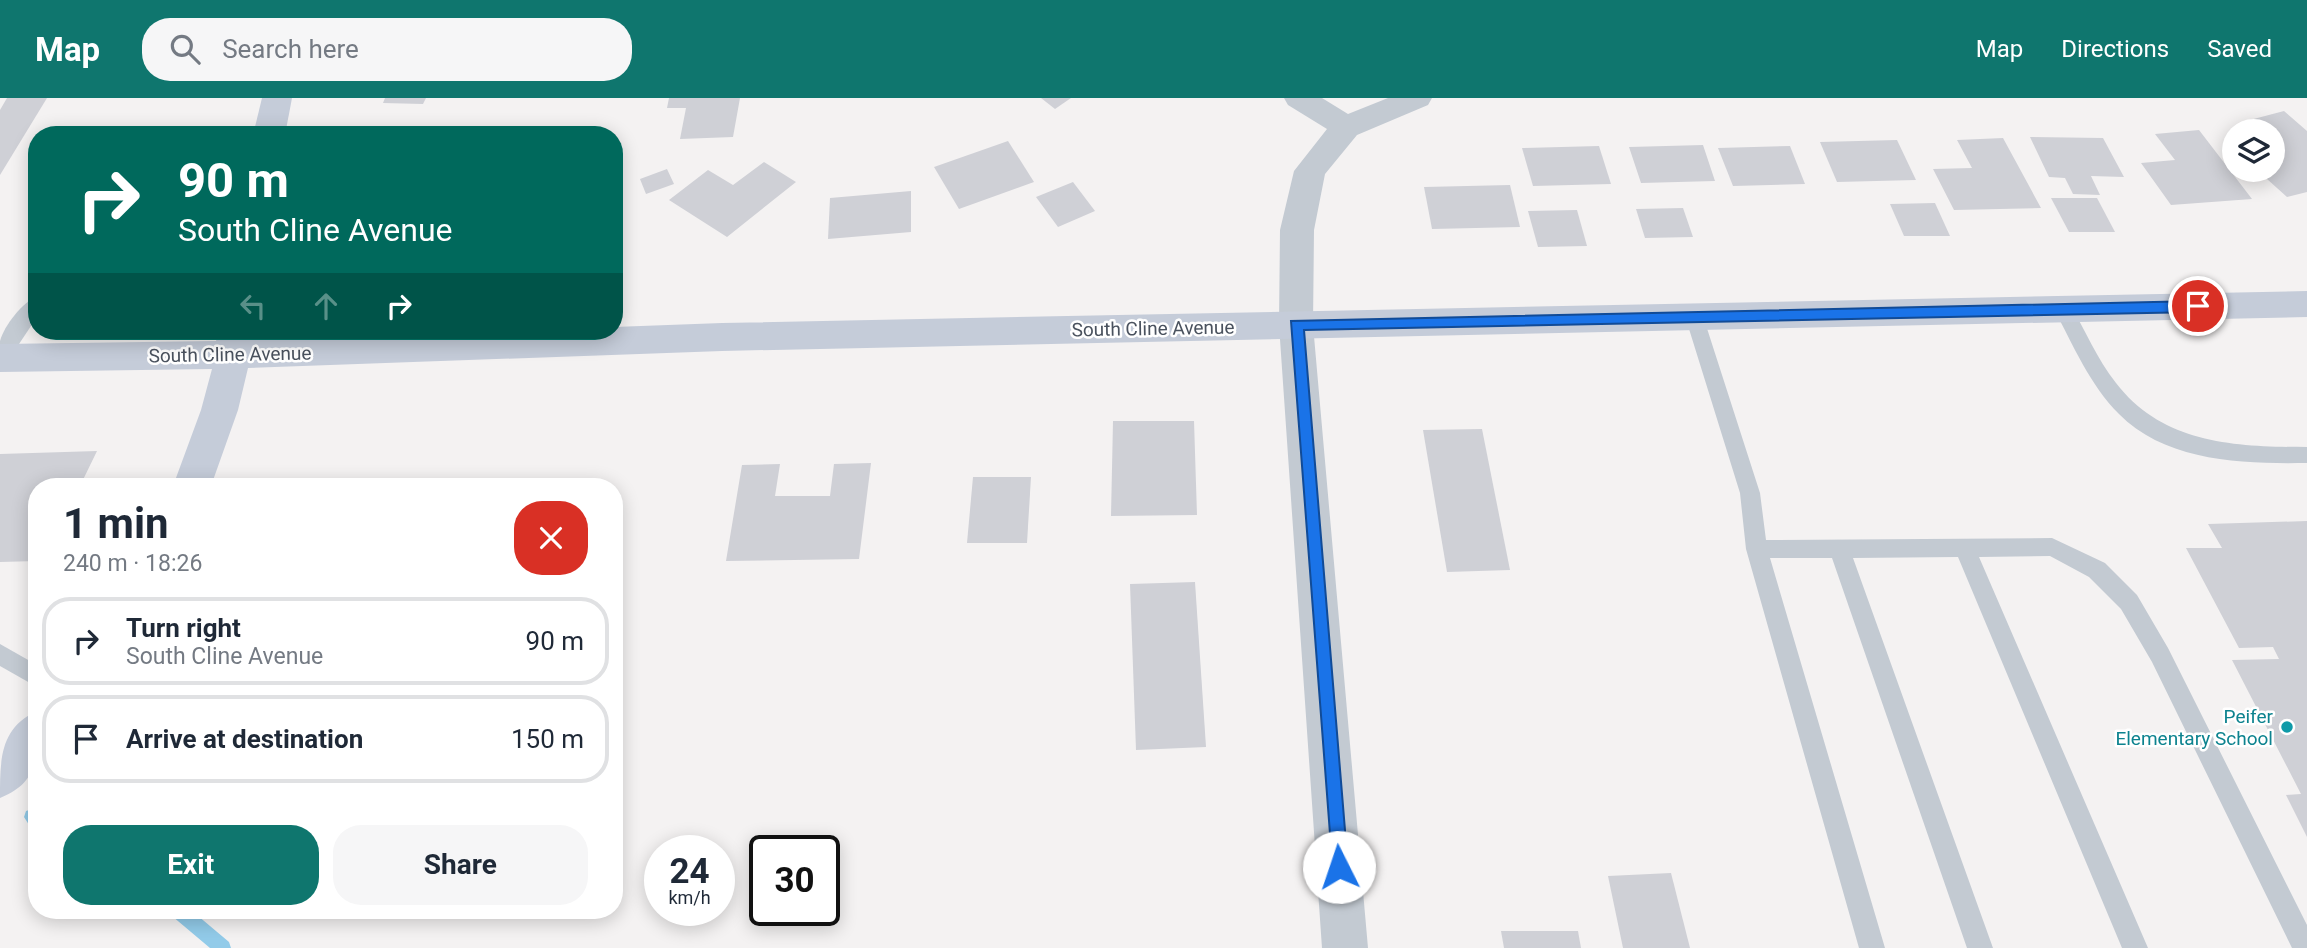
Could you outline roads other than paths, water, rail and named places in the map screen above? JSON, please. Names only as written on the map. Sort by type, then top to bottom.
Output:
[{"type":"street","points":[[271,126],[277,98]]},
{"type":"street","points":[[1299,98],[1346,127]]},
{"type":"street","points":[[1346,948],[1296,325],[1297,230],[1310,171],[1346,127],[1418,98]]},
{"type":"street","name":"South Cline Avenue","points":[[623,338],[2307,304]]},
{"type":"street","name":"South Cline Avenue","points":[[0,358],[234,343],[478,340]]},
{"type":"street","points":[[194,478],[212,433],[234,343]]},
{"type":"street","points":[[0,777],[28,742]]},
{"type":"lane","points":[[2063,309],[2109,390],[2140,422],[2172,440],[2208,450],[2262,456],[2307,455]]},
{"type":"lane","points":[[0,358],[28,313]]},
{"type":"lane","points":[[1694,316],[1750,493],[1757,549],[1872,948]]},
{"type":"lane","points":[[1964,547],[2135,948]]},
{"type":"lane","points":[[1757,549],[2052,547],[2097,569],[2129,602],[2160,656],[2305,948]]},
{"type":"lane","points":[[1839,548],[1980,948]]},
{"type":"lane","points":[[0,654],[28,671]]},
{"type":"waterway","points":[[189,919],[223,948]]},
{"type":"place","name":"Peifer Elementary School","points":[[2287,727]]}]
